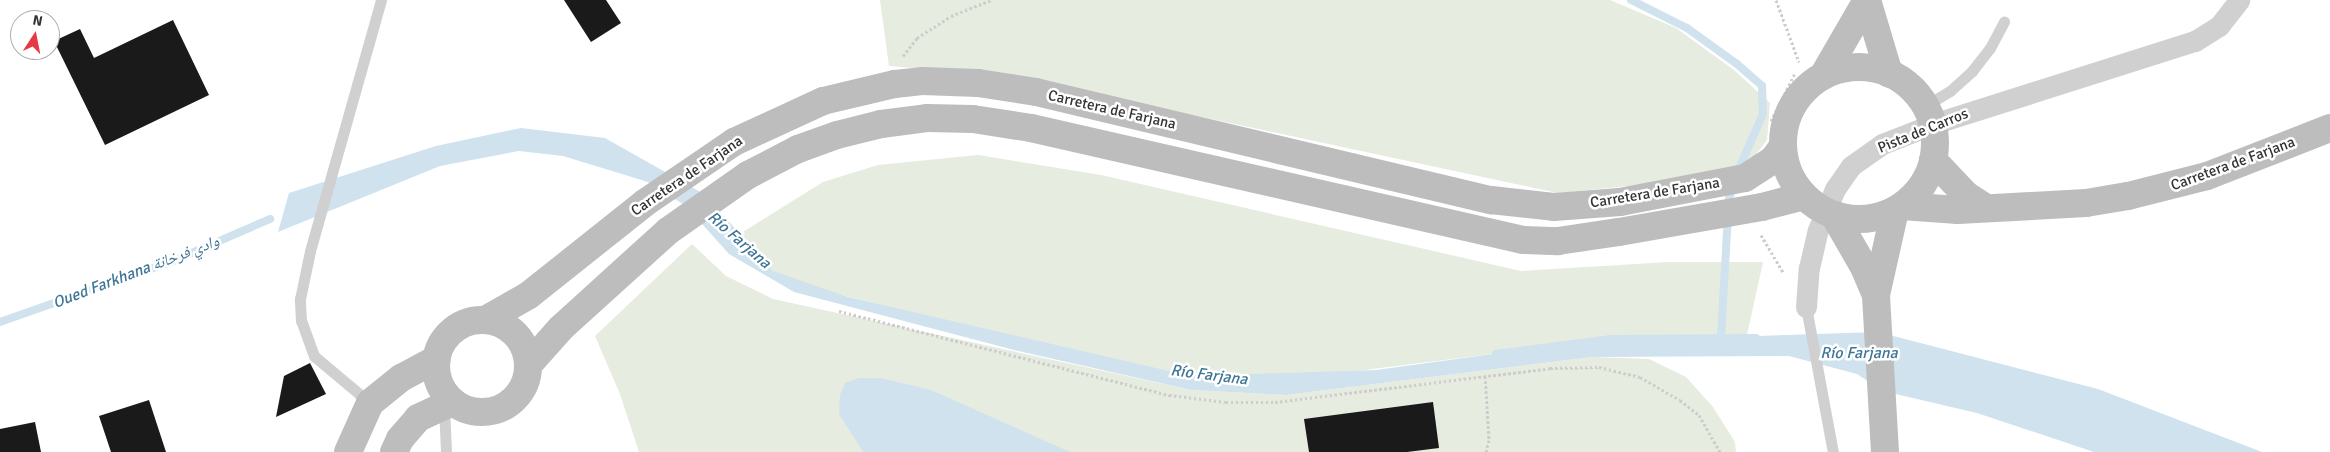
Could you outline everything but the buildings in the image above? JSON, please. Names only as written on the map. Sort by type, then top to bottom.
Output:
[{"type":"main road","points":[[1867,0],[1889,74]]},
{"type":"main road","points":[[1822,76],[1867,0]]},
{"type":"main road","points":[[1876,295],[1864,267],[1821,207],[1786,164],[1783,146],[1784,130],[1793,106],[1809,86],[1822,76],[1844,68],[1867,68],[1889,74],[1916,93],[1929,115],[1933,160],[1921,186],[1899,208],[1876,295],[1884,452]]},
{"type":"main road","name":"Carretera de Farjana","points":[[436,359],[448,334],[459,325],[487,319],[529,294],[646,202],[717,152],[784,116],[822,101],[895,84],[922,82],[978,83],[1036,92],[1491,200],[1554,207],[1620,202],[1737,180],[1760,171],[1783,146]]},
{"type":"main road","name":"Carretera de Farjana","points":[[448,403],[477,412],[503,407],[522,389],[529,364],[561,328],[668,231],[748,176],[798,149],[837,135],[881,124],[927,118],[973,119],[1094,141],[1491,235],[1558,241],[1619,232],[1733,210],[1821,207],[1854,219],[1875,217],[1899,208],[1986,208],[2086,202],[2172,187],[2330,128]]},
{"type":"main road","points":[[1933,160],[1966,195],[1986,208]]},
{"type":"main road","points":[[487,319],[500,323],[516,334],[526,351],[529,364]]},
{"type":"main road","points":[[348,452],[370,403],[401,378],[436,359],[438,383],[448,403],[418,418],[400,439],[394,452]]},
{"type":"street","name":"Pista de Carros","points":[[1807,315],[1812,249],[1821,207],[1851,166],[1929,115],[2195,41],[2219,26],[2239,0]]},
{"type":"lane","points":[[370,403],[314,356],[301,321],[300,299],[315,233],[381,0]]},
{"type":"lane","points":[[1929,115],[1950,91],[1972,71],[1990,48],[2004,22]]},
{"type":"lane","name":"Pista de Carros","points":[[1807,315],[1833,452]]},
{"type":"lane","points":[[446,452],[448,403]]},
{"type":"path","points":[[895,84],[906,48],[917,38],[950,16],[990,0]]},
{"type":"path","points":[[839,311],[1169,395],[1209,400],[1275,402],[1575,366],[1599,367],[1640,377],[1699,415],[1720,452]]},
{"type":"path","points":[[1484,376],[1489,440],[1486,452]]},
{"type":"shaded area","points":[[880,0],[1610,0],[1676,28],[1734,70],[1770,103],[1767,140],[1740,175],[1558,193],[1010,76],[889,66]]},
{"type":"shaded area","points":[[978,155],[1101,175],[1521,271],[1669,262],[1763,262],[1747,335],[1611,339],[1293,379],[1191,376],[974,328],[817,289],[773,271],[733,238],[823,182],[878,165]]},
{"type":"shaded area","points":[[692,244],[726,276],[773,299],[1191,390],[1286,395],[1592,357],[1649,359],[1686,377],[1713,407],[1735,442],[1736,452],[639,452],[620,394],[595,336]]},
{"type":"water","points":[[521,128],[605,138],[704,194],[773,271],[848,297],[1191,376],[1376,370],[1580,342],[1878,332],[2098,389],[2262,452],[2094,452],[1977,413],[1883,391],[1857,374],[1789,356],[1592,357],[1286,395],[1191,390],[1014,350],[794,292],[729,254],[686,206],[648,182],[563,156],[519,151],[440,166],[278,232],[289,193],[436,146]]},
{"type":"water","points":[[859,378],[881,378],[931,390],[1070,452],[863,452],[839,414],[840,395],[845,383]]},
{"type":"waterway","points":[[1631,0],[1687,28],[1737,64],[1762,86],[1763,114],[1737,173]]},
{"type":"waterway","points":[[1721,336],[1729,199],[1733,186]]},
{"type":"waterway","name":"Oued Farkhana وادي فرخانة","points":[[0,322],[173,261],[270,219]]},
{"type":"waterway","name":"Río Farjana","points":[[1496,354],[1611,339],[1756,338]]}]
